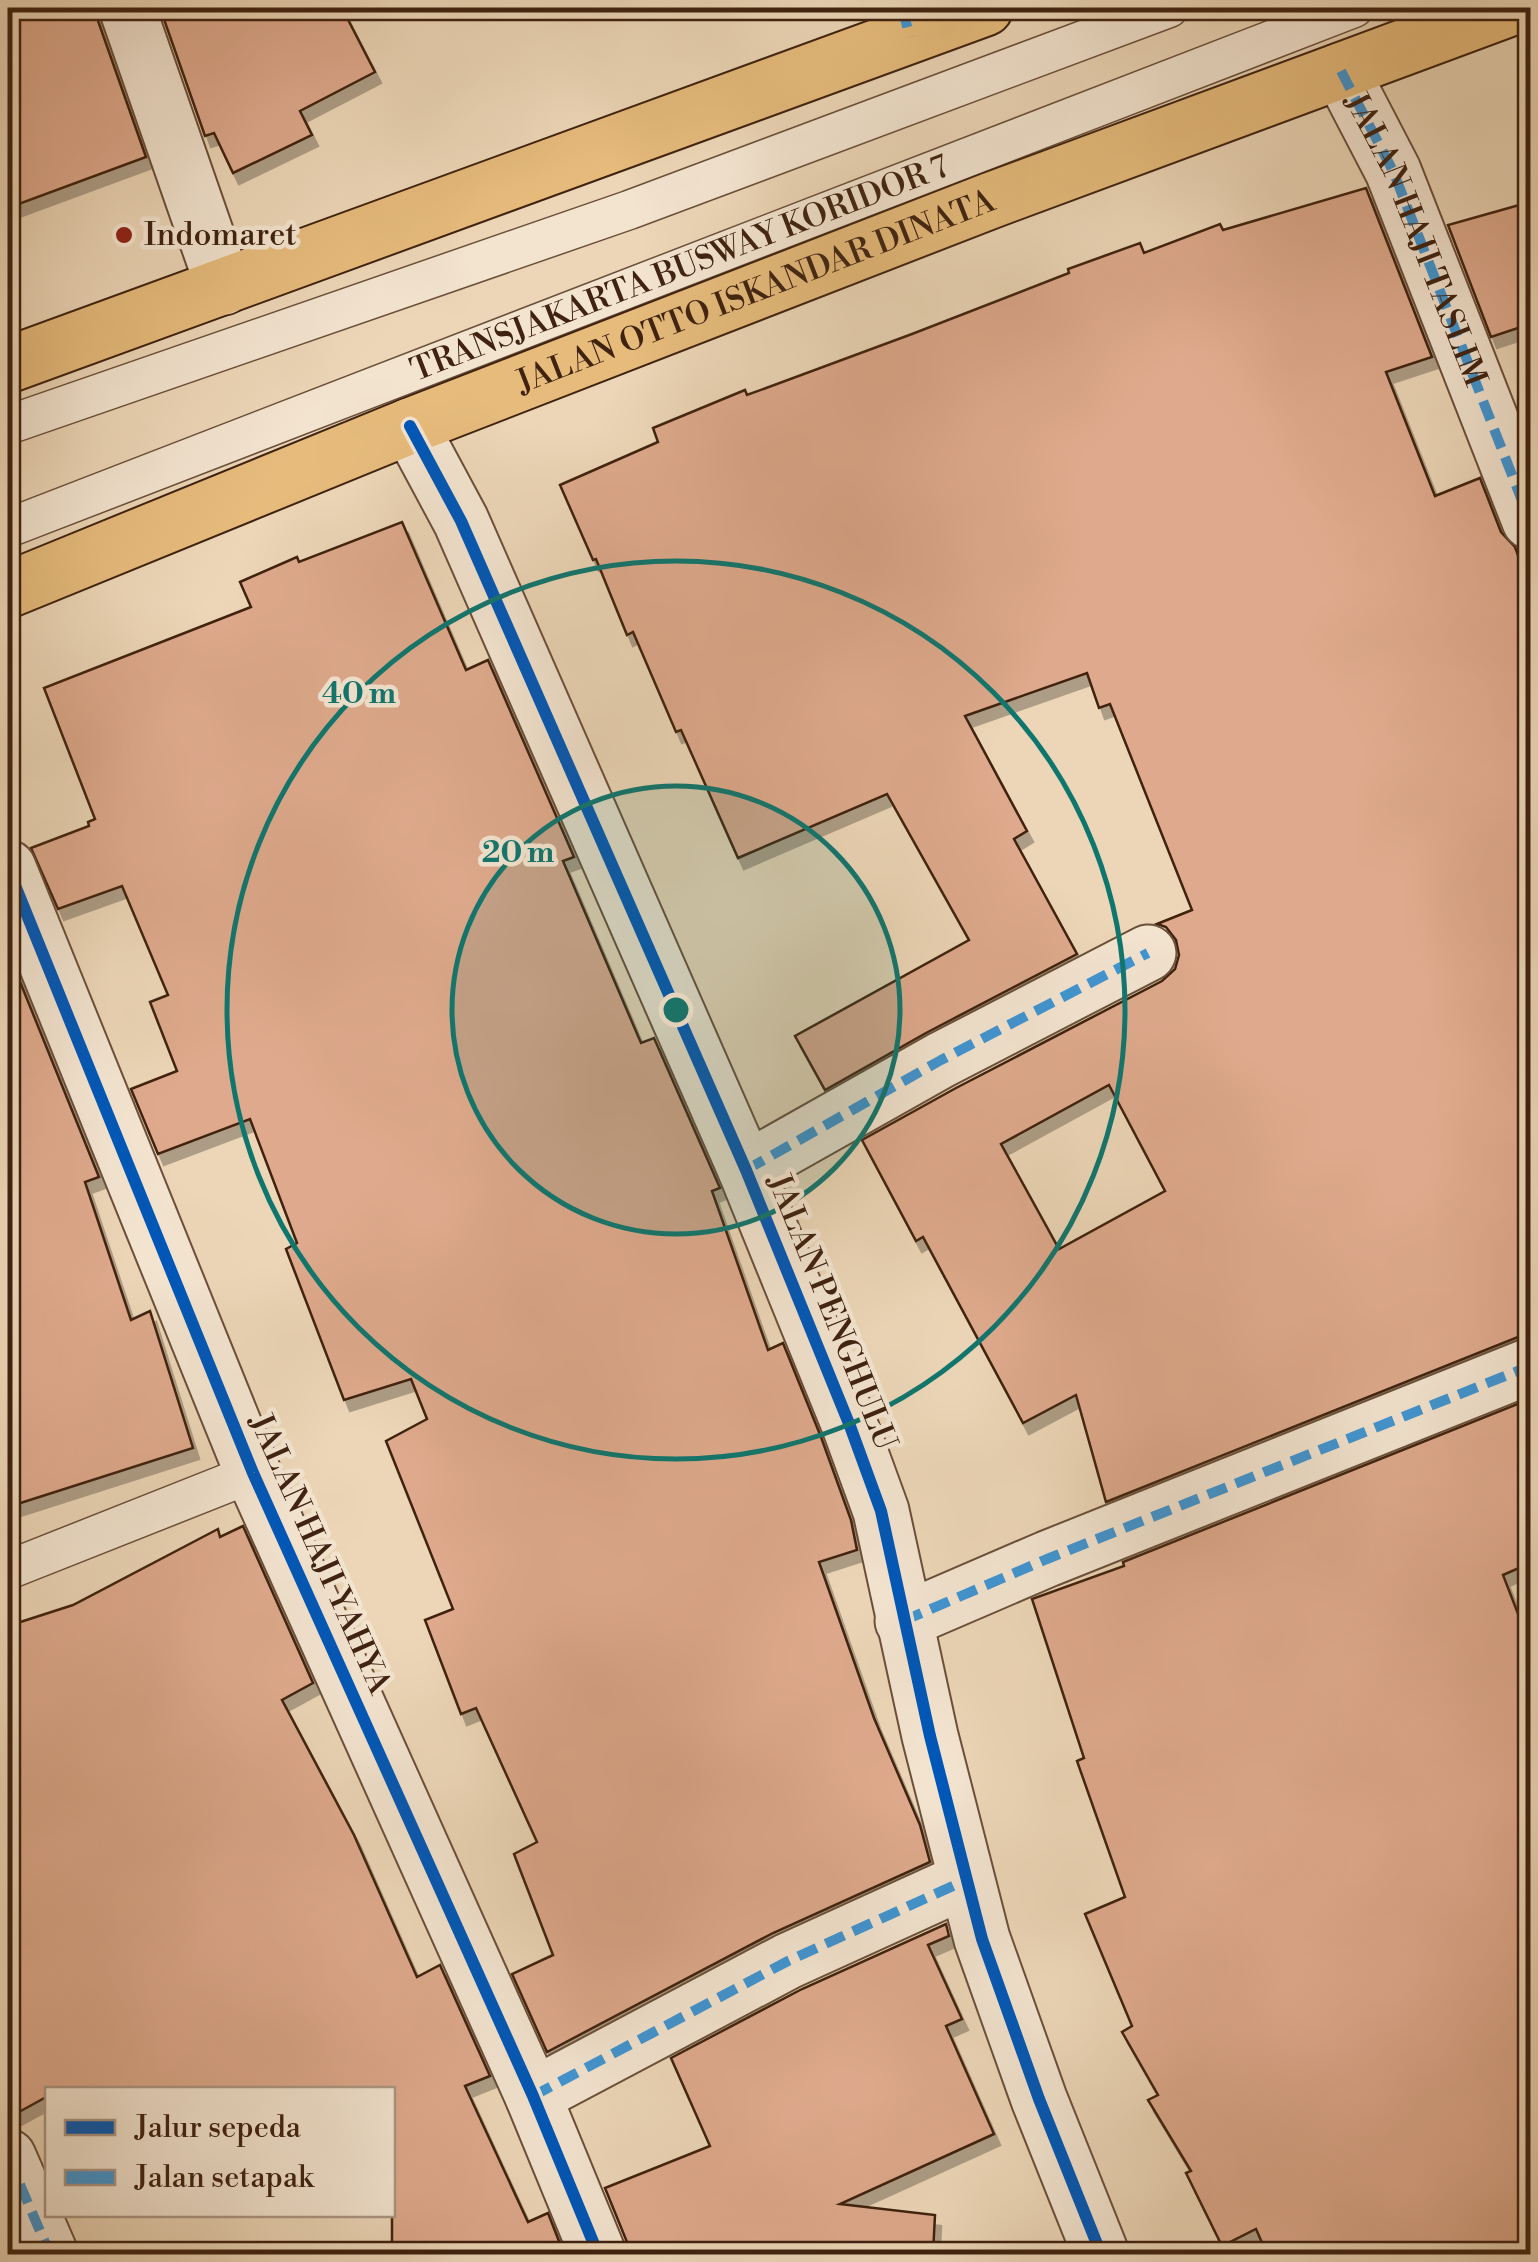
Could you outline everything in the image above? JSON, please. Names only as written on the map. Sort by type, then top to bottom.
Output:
[{"type":"main road","points":[[8,366],[224,287],[906,22],[985,8]]},
{"type":"main road","name":"JALAN OTTO ISKANDAR DINATA","points":[[8,590],[410,426],[992,200],[1510,8]]},
{"type":"street","points":[[126,8],[224,287]]},
{"type":"street","name":"JALAN HAJI TASLIM","points":[[1341,71],[1393,171],[1530,521]]},
{"type":"street","name":"JALAN PENGHULU","points":[[410,426],[461,520],[746,1170],[881,1511],[982,1939],[1039,2100],[1102,2254]]},
{"type":"street","name":"JALAN HAJI YAHYA","points":[[10,888],[252,1473],[533,2096],[598,2254]]},
{"type":"street","points":[[746,1170],[941,1060],[1099,981],[1148,952]]},
{"type":"street","points":[[904,1621],[1047,1559],[1530,1366]]},
{"type":"street","points":[[533,2096],[788,1960],[966,1880]]},
{"type":"street","points":[[8,2160],[50,2254]]},
{"type":"lane","points":[[8,425],[629,210],[1170,8]]},
{"type":"lane","name":"TRANSJAKARTA BUSWAY KORIDOR 7","points":[[8,528],[1354,8]]},
{"type":"lane","points":[[8,1570],[252,1473]]},
{"type":"building","points":[[8,8],[97,8],[97,18],[146,157],[8,208]]},
{"type":"building","points":[[160,8],[342,8],[375,72],[300,111],[312,135],[233,173],[214,133],[205,136]]},
{"type":"building","points":[[1366,188],[1432,357],[1386,372],[1435,496],[1480,478],[1501,532],[1515,547],[1530,589],[1530,1335],[1106,1502],[1076,1395],[1023,1423],[923,1237],[916,1241],[862,1140],[1162,981],[1175,969],[1179,955],[1176,940],[1166,927],[1157,924],[1192,910],[1110,704],[1099,708],[1087,673],[965,716],[1027,831],[1014,839],[1077,954],[825,1090],[795,1036],[969,940],[887,794],[738,858],[681,730],[676,732],[633,632],[627,635],[560,485],[658,442],[653,428],[745,390],[747,395],[912,334],[1140,243],[1144,253],[1220,224],[1223,230]],"holes":[[[1109,1085],[1165,1191],[1059,1249],[1001,1144]]]},
{"type":"building","points":[[1530,202],[1530,324],[1491,337],[1448,225]]},
{"type":"building","points":[[402,522],[466,670],[488,660],[574,857],[563,861],[641,1043],[654,1038],[720,1188],[712,1191],[768,1350],[783,1343],[821,1437],[851,1520],[857,1550],[819,1562],[874,1718],[920,1825],[930,1862],[773,1933],[547,2052],[512,1974],[553,1955],[514,1854],[537,1842],[476,1708],[461,1714],[425,1620],[453,1609],[386,1441],[427,1419],[411,1379],[344,1400],[286,1249],[297,1243],[250,1119],[158,1154],[131,1089],[177,1071],[150,1002],[168,995],[122,886],[58,909],[31,848],[89,826],[88,822],[95,819],[44,688],[251,607],[240,582],[297,557],[299,562]]},
{"type":"building","points":[[8,958],[99,1177],[85,1182],[131,1320],[150,1311],[193,1448],[8,1507]]},
{"type":"building","points":[[1530,1399],[1530,1563],[1503,1575],[1530,1645],[1530,2254],[1267,2254],[1256,2229],[1222,2246],[1186,2173],[1191,2171],[1148,2100],[1158,2095],[1122,2032],[1132,2026],[1085,1914],[1125,1897],[1077,1761],[1084,1758],[1032,1599],[1124,1566],[1123,1562]]},
{"type":"building","points":[[243,1526],[313,1683],[282,1700],[354,1835],[417,1977],[440,1965],[490,2076],[465,2086],[528,2222],[548,2213],[564,2254],[392,2254],[395,2087],[45,2087],[45,2098],[8,2118],[8,1626],[73,1605],[218,1529],[220,1537]]},
{"type":"building","points":[[946,1924],[949,1936],[928,1945],[962,2019],[946,2026],[994,2134],[840,2204],[935,2215],[933,2254],[629,2254],[605,2188],[710,2146],[671,2058],[802,1989]]},
{"type":"marked path","points":[[902,8],[910,37]]},
{"type":"marked path","points":[[1341,71],[1393,171],[1530,521]]},
{"type":"marked path","points":[[746,1170],[941,1060],[1148,953]]},
{"type":"marked path","points":[[903,1621],[1047,1559],[1530,1366]]},
{"type":"marked path","points":[[533,2096],[788,1961],[966,1880]]},
{"type":"marked path","points":[[8,2157],[50,2254]]},
{"type":"cycle path","points":[[410,426],[461,521],[746,1170],[850,1426],[881,1511],[930,1736],[982,1939],[1039,2099],[1101,2254]]},
{"type":"cycle path","points":[[8,868],[253,1473],[533,2096],[598,2254]]},
{"type":"place","name":"Indomaret","points":[[124,235]]}]
